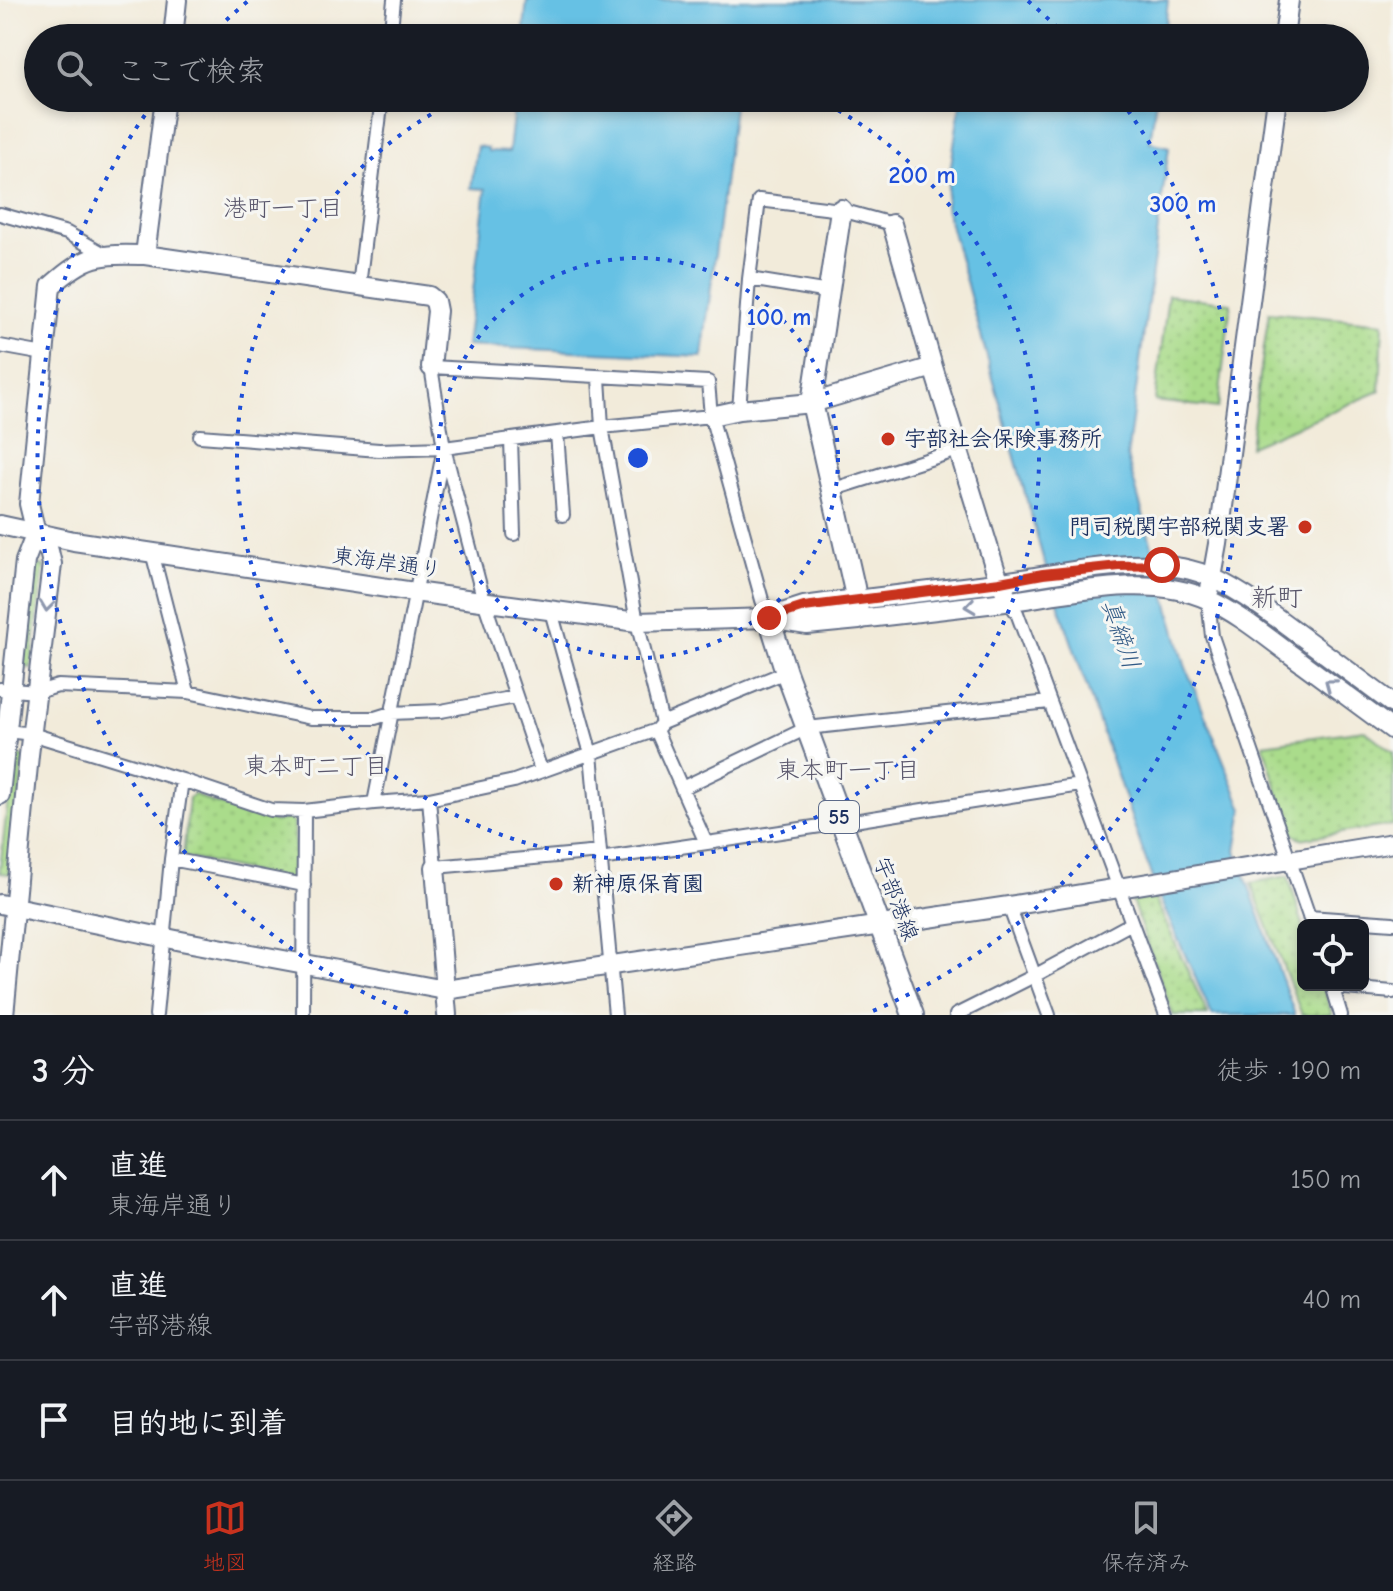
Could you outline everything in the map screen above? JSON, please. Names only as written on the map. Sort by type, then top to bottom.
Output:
[{"type":"main road","points":[[769,618],[804,607],[858,609],[812,403],[841,210]]},
{"type":"main road","name":"宇部港線","points":[[769,618],[786,672],[913,1015]]},
{"type":"street","points":[[174,24],[177,0]]},
{"type":"street","points":[[391,24],[394,0]]},
{"type":"street","points":[[1286,24],[1289,0]]},
{"type":"street","points":[[145,255],[163,112]]},
{"type":"street","points":[[359,286],[380,112]]},
{"type":"street","points":[[1275,112],[1208,599],[1212,636],[1310,919]]},
{"type":"street","points":[[739,410],[749,279],[759,200],[841,210],[892,224],[1000,582],[1017,613],[1166,1015]]},
{"type":"street","points":[[0,214],[67,233],[106,255]]},
{"type":"street","points":[[4,1015],[8,906],[52,564],[49,551],[36,533],[29,504],[51,286],[72,267],[106,255],[145,255],[429,296],[435,301],[437,311],[431,367],[444,448],[484,601],[541,770]]},
{"type":"street","points":[[749,279],[829,292]]},
{"type":"street","points":[[0,346],[44,354]]},
{"type":"street","points":[[431,367],[708,382],[711,416],[769,618]]},
{"type":"street","points":[[200,436],[379,450],[444,448],[812,403],[933,367]]},
{"type":"street","points":[[599,378],[602,427],[659,727],[706,843]]},
{"type":"street","points":[[557,433],[563,515]]},
{"type":"street","points":[[511,439],[514,534]]},
{"type":"street","points":[[374,803],[444,448]]},
{"type":"street","points":[[831,490],[958,450]]},
{"type":"street","name":"東海岸通り","points":[[0,525],[74,541],[637,622],[769,618]]},
{"type":"street","points":[[0,795],[7,731],[6,689],[25,561],[36,533]]},
{"type":"street","points":[[152,552],[188,692]]},
{"type":"street","points":[[858,609],[1043,574],[1162,565],[1211,577],[1259,605],[1393,704]]},
{"type":"street","points":[[858,609],[1009,602],[1126,586],[1190,593],[1208,599],[1246,621],[1393,730]]},
{"type":"street","points":[[551,611],[591,754],[615,1015]]},
{"type":"street","points":[[7,731],[32,734],[271,810],[304,811],[429,799],[514,781],[659,727],[786,672]]},
{"type":"street","points":[[6,689],[37,692],[58,686],[188,692],[311,718],[375,718],[391,713],[441,711],[516,697]]},
{"type":"street","points":[[682,788],[807,728],[1049,702]]},
{"type":"street","points":[[156,1015],[182,780]]},
{"type":"street","points":[[435,867],[600,856],[706,843],[1080,785]]},
{"type":"street","points":[[429,799],[447,1015]]},
{"type":"street","points":[[303,1015],[304,811]]},
{"type":"street","points":[[8,906],[445,990],[1009,906],[1393,843]]},
{"type":"street","points":[[171,859],[304,885]]},
{"type":"street","points":[[1009,906],[1049,1015]]},
{"type":"street","points":[[1369,922],[1393,923]]},
{"type":"street","points":[[956,1015],[1132,923]]},
{"type":"street","points":[[1369,990],[1393,992]]},
{"type":"street","points":[[1334,991],[1341,1015]]},
{"type":"green space","points":[[1168,295],[1231,303],[1218,408],[1155,401]]},
{"type":"green space","points":[[1269,312],[1383,323],[1380,391],[1250,446]]},
{"type":"green space","points":[[35,565],[44,566],[31,668],[23,667]]},
{"type":"green space","points":[[1364,730],[1393,752],[1393,825],[1300,839],[1290,831],[1263,744]]},
{"type":"green space","points":[[13,755],[24,757],[11,874],[0,873],[0,868]]},
{"type":"green space","points":[[194,794],[275,822],[288,818],[294,823],[296,876],[289,880],[183,857],[189,798]]},
{"type":"green space","points":[[1288,876],[1301,919],[1297,919],[1297,991],[1325,991],[1332,1015],[1302,1015],[1251,883]]},
{"type":"green space","points":[[1154,897],[1208,1015],[1173,1015],[1132,901]]},
{"type":"water","points":[[527,0],[1168,0],[1165,24],[524,24]]},
{"type":"water","points":[[513,112],[733,112],[702,357],[466,346],[486,189],[471,188],[477,146],[488,148],[488,151],[509,152]]},
{"type":"water","name":"真締川","points":[[959,112],[1154,112],[1150,142],[1169,147],[1127,457],[1185,665],[1243,809],[1236,851],[1295,1015],[1212,1015],[1156,890],[1043,558],[945,206]]},
{"type":"place","name":"宇部社会保険事務所","points":[[888,439]]},
{"type":"place","name":"門司税関宇部税関支署","points":[[1305,527]]},
{"type":"place","name":"新神原保育園","points":[[556,884]]},
{"type":"district","name":"港町一丁目","points":[[283,208]]},
{"type":"district","name":"新町","points":[[1277,598]]},
{"type":"district","name":"東本町二丁目","points":[[316,766]]},
{"type":"district","name":"東本町一丁目","points":[[848,770]]},
{"type":"route","points":[[769,618],[804,607],[1043,574],[1162,565]]}]
